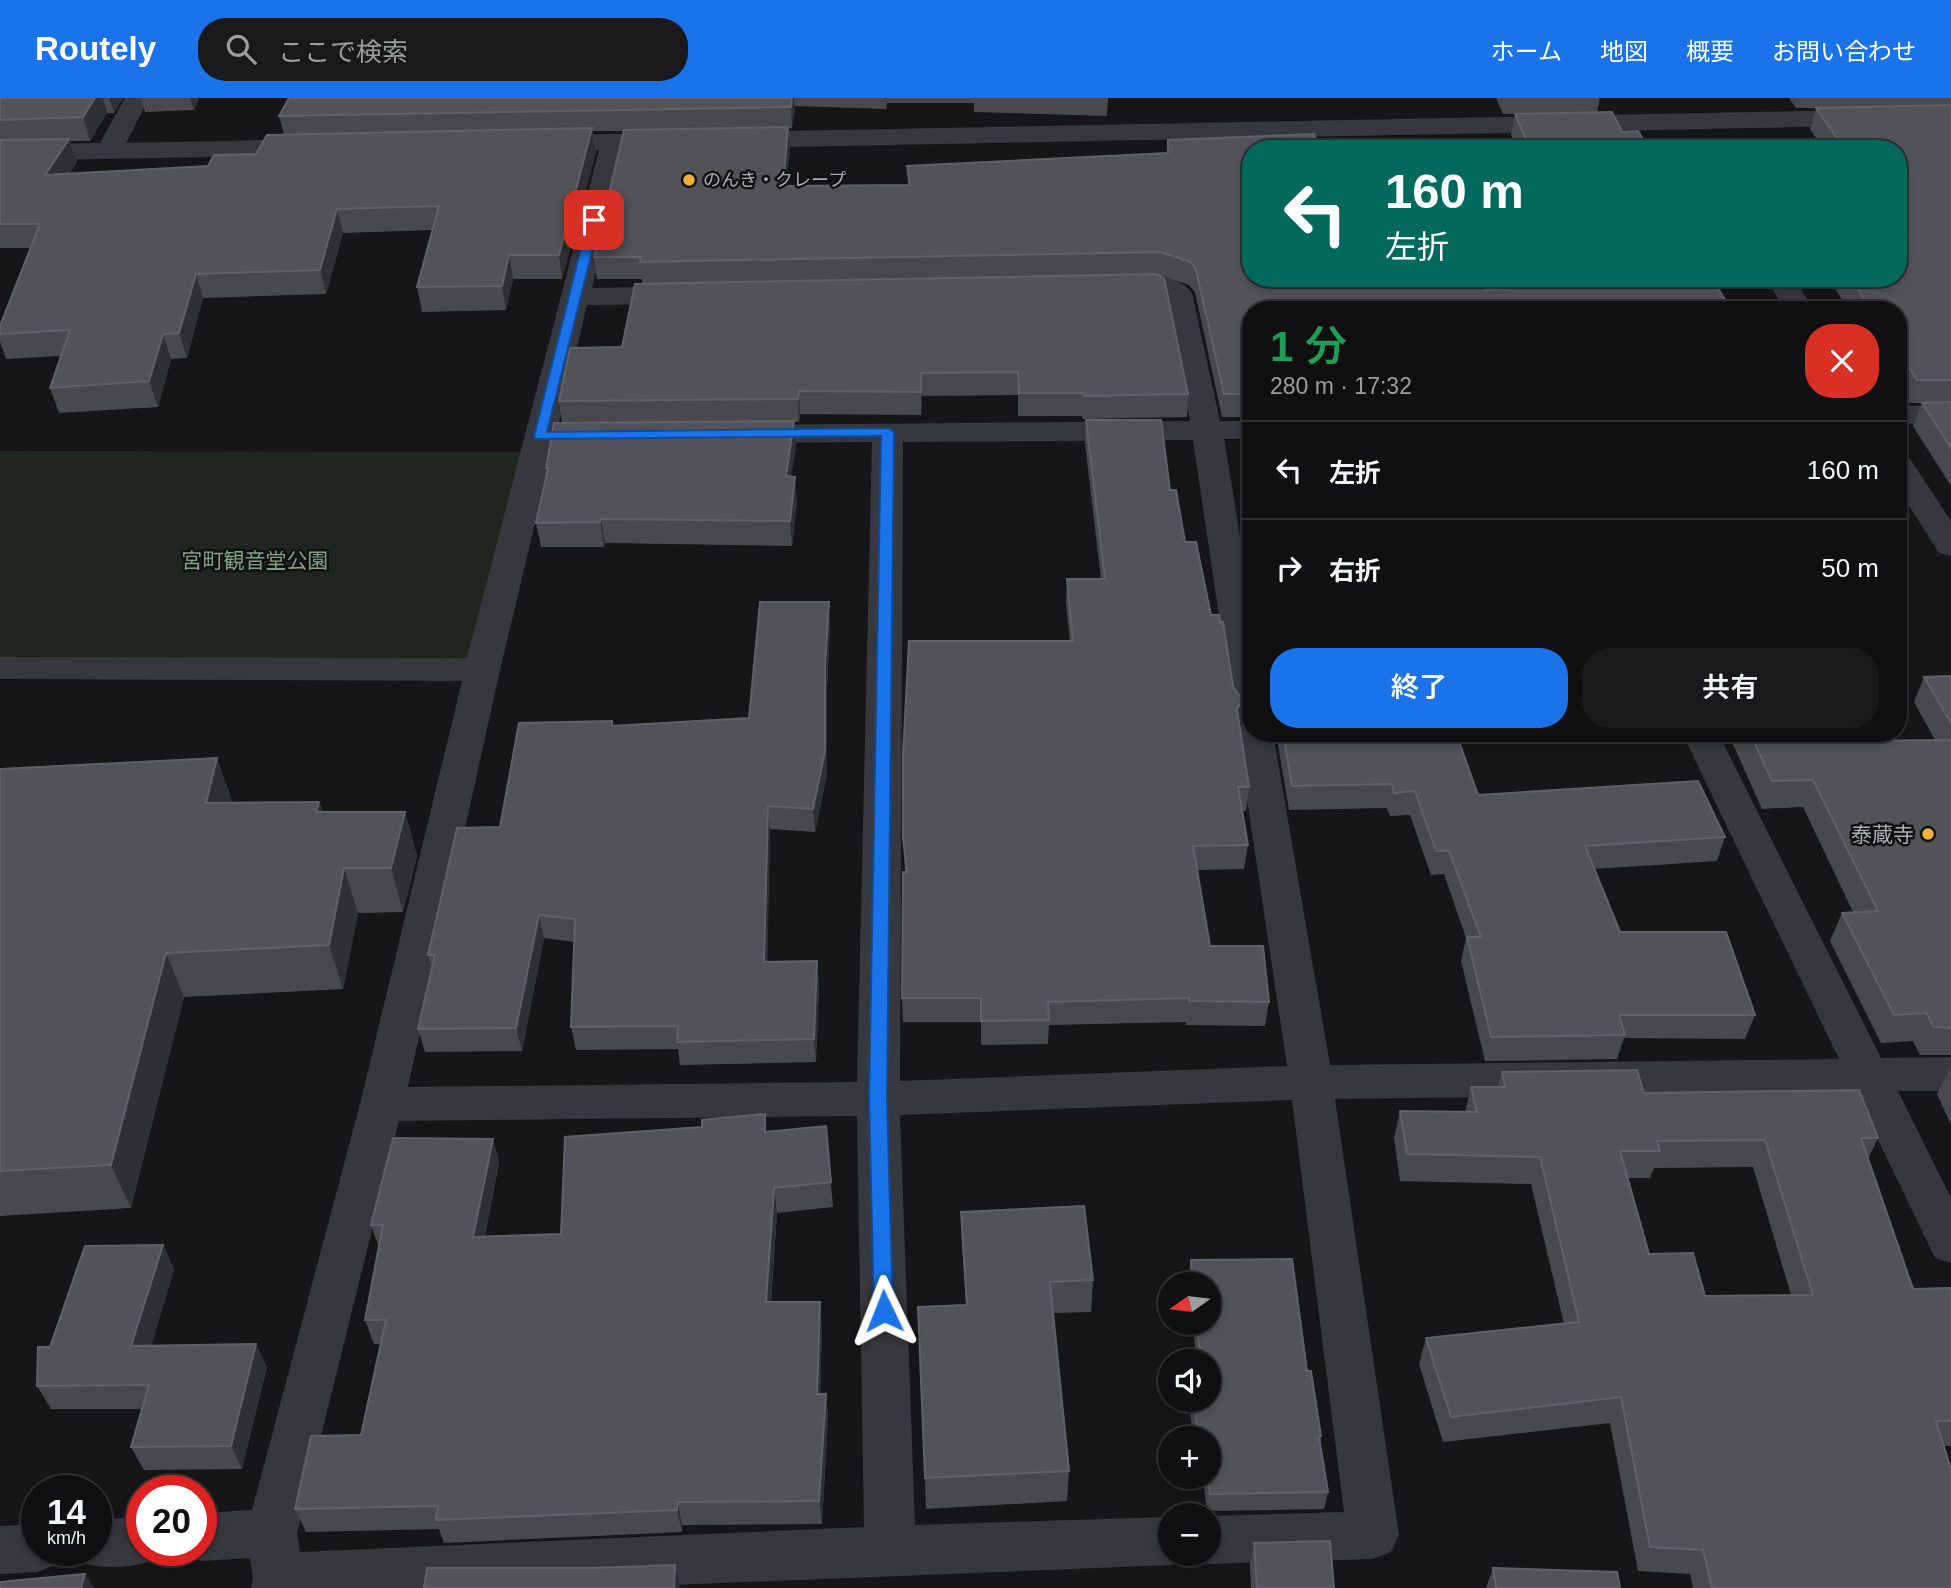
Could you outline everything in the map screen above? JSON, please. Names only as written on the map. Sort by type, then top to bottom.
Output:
[{"type":"street","points":[[108,151],[137,98]]},
{"type":"street","points":[[1399,98],[1416,138]]},
{"type":"street","points":[[1667,98],[1693,140]]},
{"type":"street","points":[[518,144],[705,140],[1416,138],[1683,123],[1951,116]]},
{"type":"street","points":[[276,1566],[482,670],[554,436],[574,297],[614,142]]},
{"type":"street","points":[[0,153],[341,147]]},
{"type":"street","points":[[1089,286],[1159,285],[1178,293],[1207,431],[1242,653]]},
{"type":"street","points":[[574,297],[713,294]]},
{"type":"street","points":[[1907,415],[1951,414]]},
{"type":"street","points":[[707,434],[1242,430]]},
{"type":"street","points":[[888,432],[878,1099],[890,1549]]},
{"type":"street","points":[[1907,478],[1951,546]]},
{"type":"street","points":[[0,668],[482,670]]},
{"type":"street","points":[[1221,1540],[1373,1535],[1311,1082],[1256,742]]},
{"type":"street","points":[[1704,742],[1951,1244]]},
{"type":"street","points":[[382,1104],[878,1099],[1311,1082],[1951,1074]]},
{"type":"street","points":[[217,1543],[276,1566],[1158,1541]]},
{"type":"street","points":[[0,1550],[21,1549]]},
{"type":"green space","name":"宮町観音堂公園","points":[[0,451],[536,452],[482,670],[0,668]]},
{"type":"building","points":[[0,98],[95,98],[83,117],[0,120]]},
{"type":"building","points":[[289,98],[792,98],[791,107],[279,116]]},
{"type":"building","points":[[1951,105],[1951,380],[1917,380],[1907,364],[1907,301],[1865,301],[1857,287],[1907,287],[1907,140],[1838,140],[1816,108]]},
{"type":"building","points":[[1612,112],[1622,132],[1638,131],[1644,140],[1526,140],[1515,114]]},
{"type":"building","points":[[788,127],[783,186],[910,185],[907,166],[1168,153],[1168,140],[1314,134],[1316,140],[1242,140],[1242,287],[1484,287],[1485,290],[1516,287],[1717,287],[1726,301],[1242,301],[1242,394],[1224,394],[1196,270],[1191,262],[1160,252],[640,262],[641,257],[594,257],[624,130]]},
{"type":"building","points":[[592,128],[559,255],[509,255],[502,286],[417,287],[439,206],[337,209],[320,270],[196,274],[179,333],[163,334],[149,381],[50,388],[70,330],[0,334],[0,326],[40,224],[0,224],[0,140],[69,139],[45,175],[208,166],[214,155],[256,154],[267,135]]},
{"type":"building","points":[[1156,274],[1164,278],[1188,394],[1084,396],[1083,393],[1019,393],[1018,372],[921,373],[921,392],[799,391],[798,399],[559,401],[570,348],[622,347],[635,284]]},
{"type":"building","points":[[1951,402],[1951,448],[1922,403]]},
{"type":"building","points":[[1086,420],[1161,420],[1170,490],[1176,490],[1185,542],[1196,542],[1211,615],[1219,615],[1220,622],[1223,622],[1233,686],[1242,697],[1237,709],[1249,787],[1238,787],[1248,845],[1193,846],[1210,946],[1263,946],[1269,1002],[1189,1001],[1189,998],[1048,1002],[1049,1020],[981,1021],[981,998],[902,998],[903,872],[907,872],[903,838],[903,755],[909,641],[1073,641],[1067,579],[1105,579]]},
{"type":"building","points":[[794,421],[786,476],[795,477],[790,521],[601,519],[600,522],[536,523],[554,423]]},
{"type":"building","points":[[760,602],[829,602],[825,665],[825,751],[813,809],[768,806],[764,962],[817,961],[814,1039],[677,1042],[678,1026],[571,1027],[575,919],[539,915],[516,1028],[418,1029],[435,955],[428,955],[457,828],[500,827],[519,723],[612,721],[612,726],[749,718]]},
{"type":"building","points":[[1951,676],[1951,723],[1924,677]]},
{"type":"building","points":[[1951,740],[1951,1028],[1933,1027],[1927,1013],[1894,1015],[1842,913],[1878,911],[1813,780],[1772,781],[1754,742]]},
{"type":"building","points":[[1285,742],[1459,742],[1478,795],[1698,781],[1725,837],[1585,846],[1620,932],[1726,932],[1755,1015],[1619,1015],[1625,1035],[1491,1037],[1467,937],[1481,937],[1449,851],[1436,851],[1415,791],[1394,793],[1392,784],[1292,786]]},
{"type":"building","points":[[217,758],[206,803],[319,802],[316,812],[405,812],[391,868],[344,868],[329,945],[166,953],[111,1165],[0,1171],[0,769]]},
{"type":"building","points":[[1637,1070],[1644,1093],[1859,1090],[1878,1138],[1861,1138],[1913,1289],[1951,1288],[1951,1421],[1936,1421],[1951,1469],[1951,1588],[1712,1588],[1703,1550],[1650,1547],[1621,1397],[1451,1417],[1426,1338],[1579,1322],[1540,1157],[1407,1154],[1400,1111],[1477,1112],[1471,1087],[1505,1087],[1502,1072]],"holes":[[[1765,1140],[1813,1295],[1705,1296],[1693,1253],[1649,1254],[1620,1151],[1660,1151],[1657,1141]]]},
{"type":"building","points":[[765,1114],[765,1132],[826,1126],[831,1182],[774,1188],[766,1302],[820,1302],[817,1394],[826,1394],[819,1501],[678,1502],[677,1510],[436,1520],[438,1506],[295,1509],[311,1436],[361,1435],[386,1320],[365,1320],[383,1225],[371,1225],[393,1138],[493,1139],[473,1237],[561,1234],[565,1137],[702,1127],[702,1120]]},
{"type":"building","points":[[1084,1206],[1093,1280],[1050,1282],[1069,1471],[925,1478],[918,1307],[967,1305],[961,1212]]},
{"type":"building","points":[[163,1245],[131,1346],[256,1344],[231,1446],[131,1447],[149,1385],[37,1386],[38,1347],[50,1347],[85,1246]]},
{"type":"building","points":[[1292,1259],[1307,1371],[1311,1371],[1328,1492],[1210,1494],[1209,1489],[1221,1489],[1221,1426],[1197,1426],[1195,1412],[1221,1412],[1221,1349],[1200,1349],[1198,1335],[1222,1335],[1222,1272],[1192,1272],[1191,1260]]},
{"type":"building","points":[[1330,1541],[1334,1588],[1257,1588],[1254,1543]]},
{"type":"building","points":[[675,1565],[674,1588],[424,1588],[427,1568]]},
{"type":"building","points":[[1493,1568],[1617,1572],[1620,1588],[1496,1588]]},
{"type":"building","points":[[85,1574],[81,1588],[0,1588],[0,1582]]},
{"type":"place","name":"のんき・クレープ","points":[[689,180]]},
{"type":"place","name":"泰蔵寺","points":[[1928,834]]},
{"type":"route","points":[[594,220],[540,436],[888,432],[878,1099],[884,1311]]}]
